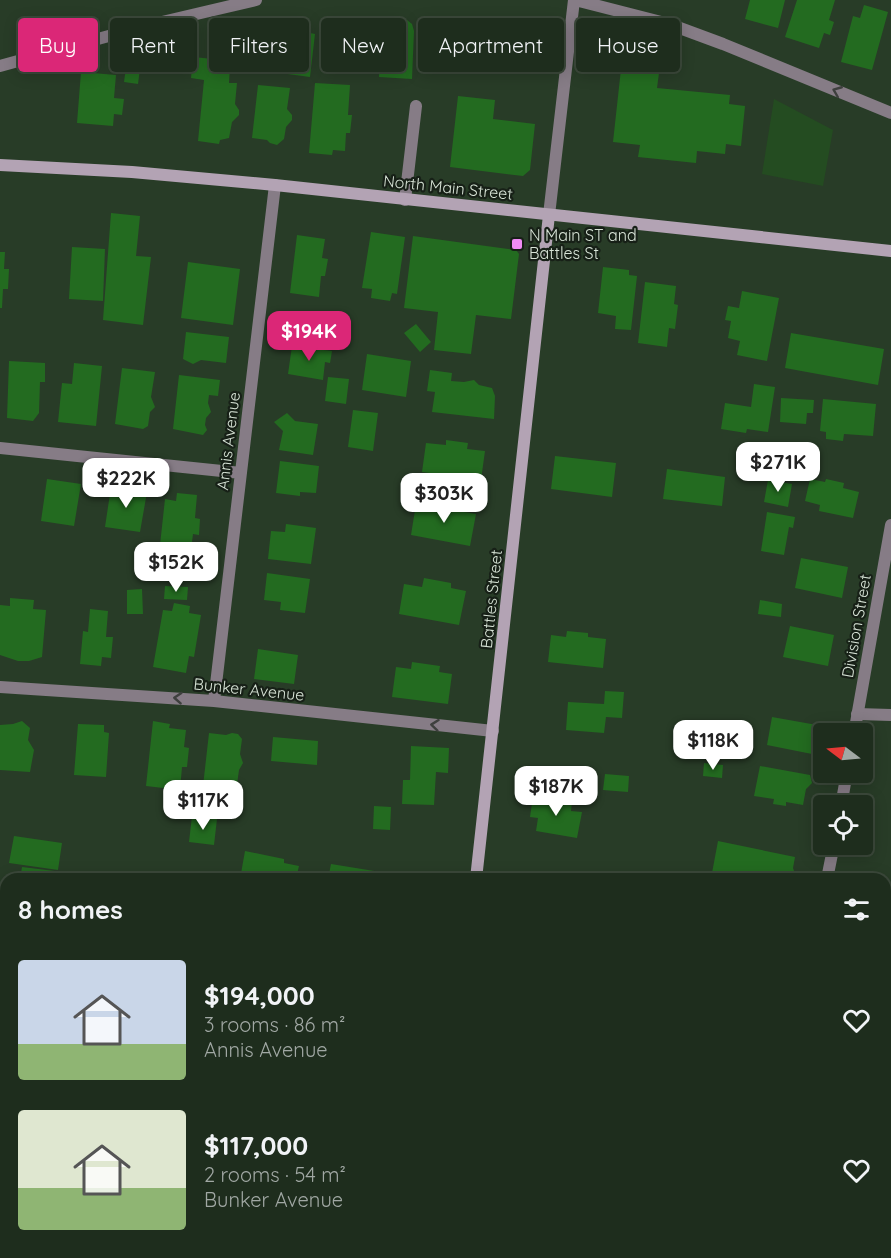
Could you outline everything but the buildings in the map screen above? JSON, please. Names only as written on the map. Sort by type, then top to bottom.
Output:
[{"type":"main road","name":"North Main Street","points":[[0,165],[132,172],[275,185],[891,251]]},
{"type":"main road","name":"Battles Street","points":[[477,873],[549,215]]},
{"type":"street","points":[[0,66],[145,26],[256,0]]},
{"type":"street","points":[[549,215],[574,0],[669,24],[891,113]]},
{"type":"street","points":[[405,200],[416,106]]},
{"type":"street","name":"Annis Avenue","points":[[214,700],[275,185]]},
{"type":"street","points":[[0,448],[241,473]]},
{"type":"street","name":"Division Street","points":[[856,723],[891,525]]},
{"type":"street","name":"Bunker Avenue","points":[[0,687],[214,700],[493,731]]},
{"type":"street","points":[[857,714],[891,715]]},
{"type":"street","points":[[828,873],[832,855]]},
{"type":"green space","points":[[774,99],[833,130],[823,186],[762,174]]},
{"type":"place","name":"N Main ST and Battles St","points":[[517,244]]}]
